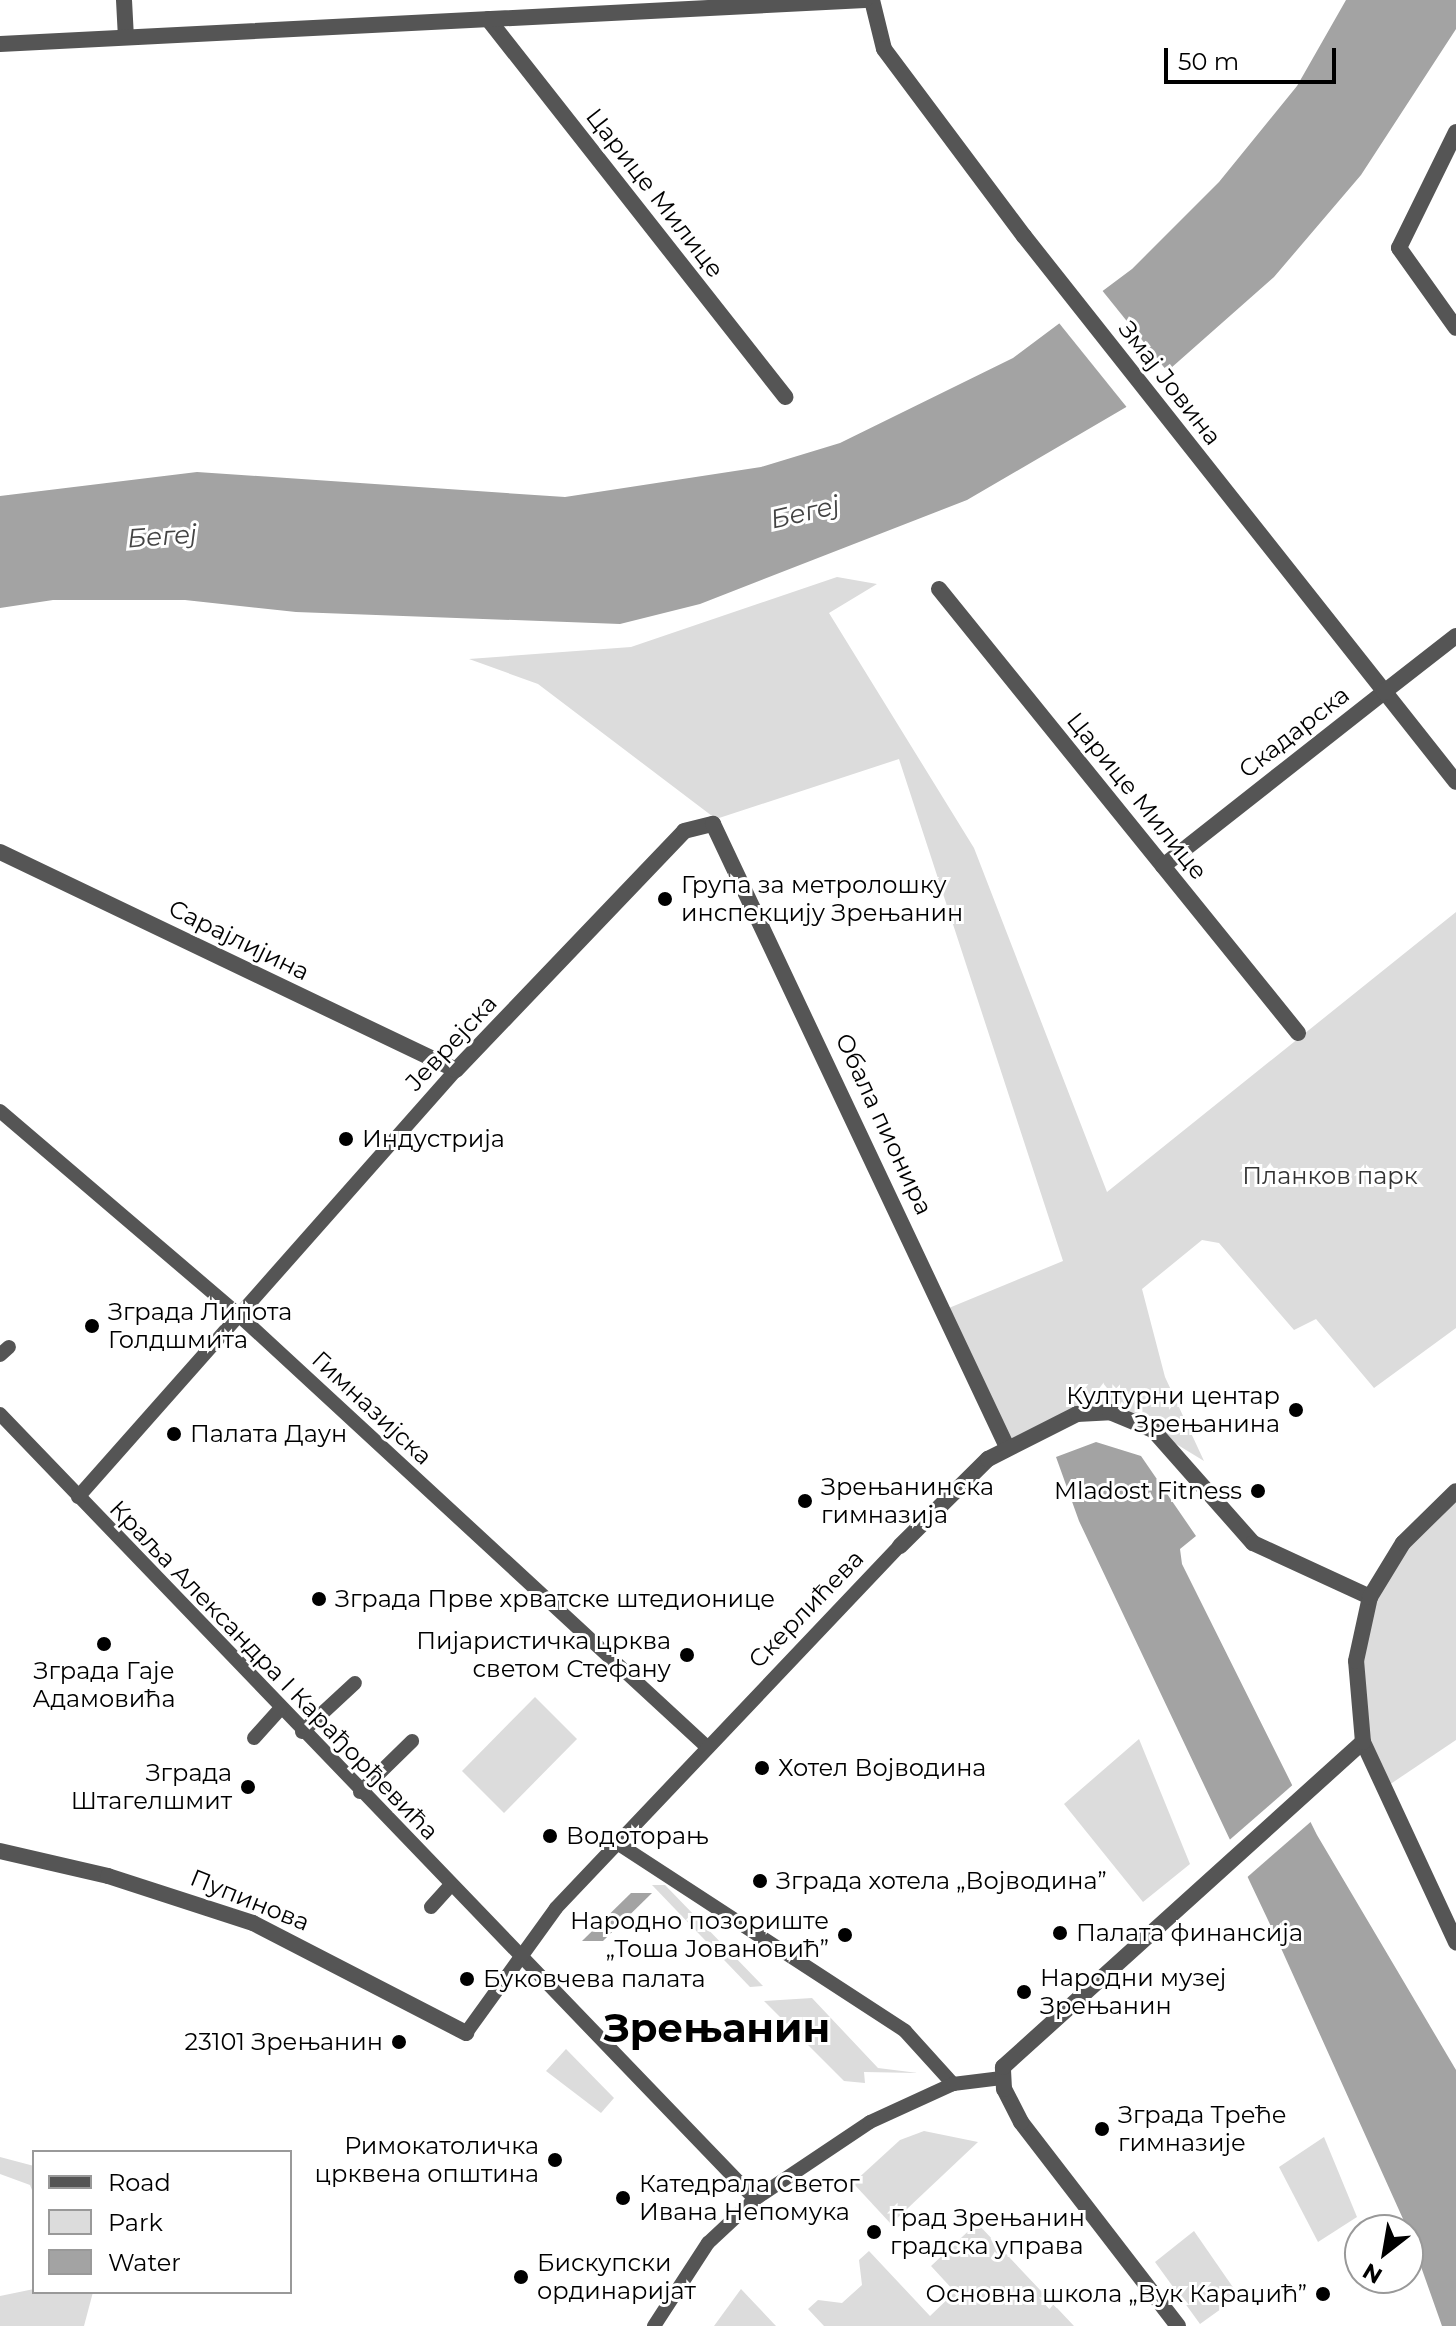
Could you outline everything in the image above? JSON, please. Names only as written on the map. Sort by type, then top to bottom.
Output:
[{"type":"street","points":[[124,0],[126,37]]},
{"type":"street","points":[[0,44],[865,0]]},
{"type":"street","name":"Змај Јовина","points":[[872,0],[884,49],[1037,253],[1456,782]]},
{"type":"street","name":"Царице Милице","points":[[488,19],[785,397]]},
{"type":"street","points":[[1456,132],[1399,248],[1456,328]]},
{"type":"street","name":"Царице Милице","points":[[939,589],[1298,1033]]},
{"type":"street","name":"Скадарска","points":[[1163,866],[1456,636]]},
{"type":"street","name":"Јеврејска","points":[[78,1497],[242,1318],[456,1070],[684,831],[713,824]]},
{"type":"street","name":"Обала пионира","points":[[713,824],[1007,1447]]},
{"type":"street","name":"Сарајлијина","points":[[0,852],[456,1070]]},
{"type":"street","name":"Гимназијска","points":[[0,1111],[242,1318],[706,1746]]},
{"type":"street","name":"Краља Александра I Карађорђевића","points":[[0,1414],[302,1732],[755,2199]]},
{"type":"street","name":"Скерлићева","points":[[466,2033],[519,1954],[706,1746],[972,1472],[1007,1447],[1077,1414],[1132,1417],[1153,1430],[1253,1543],[1370,1597]]},
{"type":"street","points":[[1456,1491],[1403,1543],[1370,1597],[1356,1661],[1363,1742],[1456,1942]]},
{"type":"street","points":[[302,1732],[355,1683]]},
{"type":"street","points":[[254,1738],[280,1709]]},
{"type":"street","points":[[360,1792],[412,1741]]},
{"type":"street","points":[[1178,2326],[1021,2122],[1002,2078],[1015,2049],[1323,1782],[1363,1742]]},
{"type":"street","points":[[617,1843],[905,2031],[953,2084]]},
{"type":"street","name":"Пупинова","points":[[0,1851],[108,1876],[253,1923],[466,2033]]},
{"type":"street","points":[[431,1907],[451,1885]]},
{"type":"street","points":[[654,2326],[708,2243],[755,2199],[870,2122],[953,2084],[1002,2078]]},
{"type":"green space","name":"Планков парк","points":[[837,577],[877,584],[829,613],[974,848],[1107,1192],[1456,912],[1456,1328],[1374,1388],[1316,1319],[1294,1330],[1219,1243],[1202,1240],[1142,1289],[1165,1377],[1204,1461],[1132,1417],[1099,1411],[1007,1447],[944,1310],[1063,1261],[899,759],[716,819],[538,684],[469,659],[631,647]]},
{"type":"green space","points":[[1456,1491],[1456,1740],[1386,1787],[1358,1701],[1358,1639],[1386,1567]]},
{"type":"green space","points":[[535,1697],[577,1739],[504,1813],[462,1771]]},
{"type":"green space","points":[[1139,1739],[1190,1864],[1143,1902],[1064,1804]]},
{"type":"green space","points":[[652,1885],[665,1885],[763,1986],[750,1987]]},
{"type":"green space","points":[[812,1998],[878,2068],[918,2073],[864,2072],[865,2083],[844,2081],[764,2001]]},
{"type":"green space","points":[[566,2049],[614,2098],[601,2113],[546,2071]]},
{"type":"green space","points":[[924,2131],[978,2142],[891,2224],[853,2183],[900,2140]]},
{"type":"green space","points":[[1324,2137],[1356,2214],[1344,2214],[1344,2225],[1318,2242],[1279,2167]]},
{"type":"green space","points":[[0,2157],[32,2165],[32,2190],[30,2185],[0,2174]]},
{"type":"green space","points":[[977,2223],[1074,2326],[824,2326],[808,2309],[818,2300],[842,2303],[862,2285],[859,2260],[869,2251],[930,2316],[955,2292],[931,2266]]},
{"type":"green space","points":[[1194,2231],[1239,2296],[1200,2324],[1155,2262]]},
{"type":"green space","points":[[32,2289],[32,2294],[92,2294],[84,2326],[0,2326],[0,2296]]},
{"type":"green space","points":[[741,2289],[776,2326],[714,2326]]},
{"type":"water","name":"Бегеј","points":[[1346,0],[1456,0],[1456,29],[1361,175],[1274,277],[1128,406],[967,500],[700,604],[620,624],[296,612],[185,600],[53,600],[0,608],[0,496],[197,472],[565,497],[761,467],[840,443],[1013,358],[1132,269],[1219,182],[1297,86]]},
{"type":"water","points":[[1096,1442],[1141,1456],[1196,1536],[1180,1549],[1182,1564],[1317,1835],[1456,2070],[1456,2326],[1442,2326],[1424,2275],[1424,2214],[1401,2214],[1276,1937],[1079,1521],[1056,1457]]},
{"type":"water","points":[[631,1893],[652,1893],[603,1941],[582,1941]]},
{"type":"pier","points":[[1101,289],[1171,376],[1129,410],[1059,323]]},
{"type":"pier","points":[[1296,1782],[1314,1819],[1244,1880],[1226,1843]]},
{"type":"place","name":"Група за метролошку инспекцију Зрењанин","points":[[665,899]]},
{"type":"place","name":"Индустрија","points":[[346,1139]]},
{"type":"place","name":"Зграда Липота Голдшмита","points":[[92,1326]]},
{"type":"place","name":"Културни центар Зрењанина","points":[[1296,1410]]},
{"type":"place","name":"Палата Даун","points":[[174,1434]]},
{"type":"place","name":"Mladost Fitness","points":[[1258,1491]]},
{"type":"place","name":"Зрењанинска гимназија","points":[[805,1501]]},
{"type":"place","name":"Зграда Прве хрватске штедионице","points":[[319,1599]]},
{"type":"place","name":"Зграда Гаје Адамовића","points":[[104,1644]]},
{"type":"place","name":"Пијаристичка црква светом Стефану","points":[[687,1655]]},
{"type":"place","name":"Хотел Војводина","points":[[762,1768]]},
{"type":"place","name":"Зграда Штагелшмит","points":[[248,1787]]},
{"type":"place","name":"Водоторањ","points":[[550,1836]]},
{"type":"place","name":"Зграда хотела „Војводина”","points":[[760,1881]]},
{"type":"place","name":"Палата финансија","points":[[1060,1933]]},
{"type":"place","name":"Народно позориште „Тоша Јовановић”","points":[[845,1935]]},
{"type":"place","name":"Буковчева палата","points":[[467,1979]]},
{"type":"place","name":"Народни музеј Зрењанин","points":[[1024,1992]]},
{"type":"place","name":"23101 Зрењанин","points":[[399,2042]]},
{"type":"place","name":"Зграда Треће гимназије","points":[[1102,2129]]},
{"type":"place","name":"Римокатоличка црквена општина","points":[[555,2160]]},
{"type":"place","name":"Катедрала Светог Ивана Непомука","points":[[623,2198]]},
{"type":"place","name":"Град Зрењанин градска управа","points":[[874,2232]]},
{"type":"place","name":"Бискупски ординаријат","points":[[521,2277]]},
{"type":"place","name":"Основна школа „Вук Караџић”","points":[[1323,2294]]},
{"type":"district","name":"Зрењанин","points":[[717,2028]]}]
